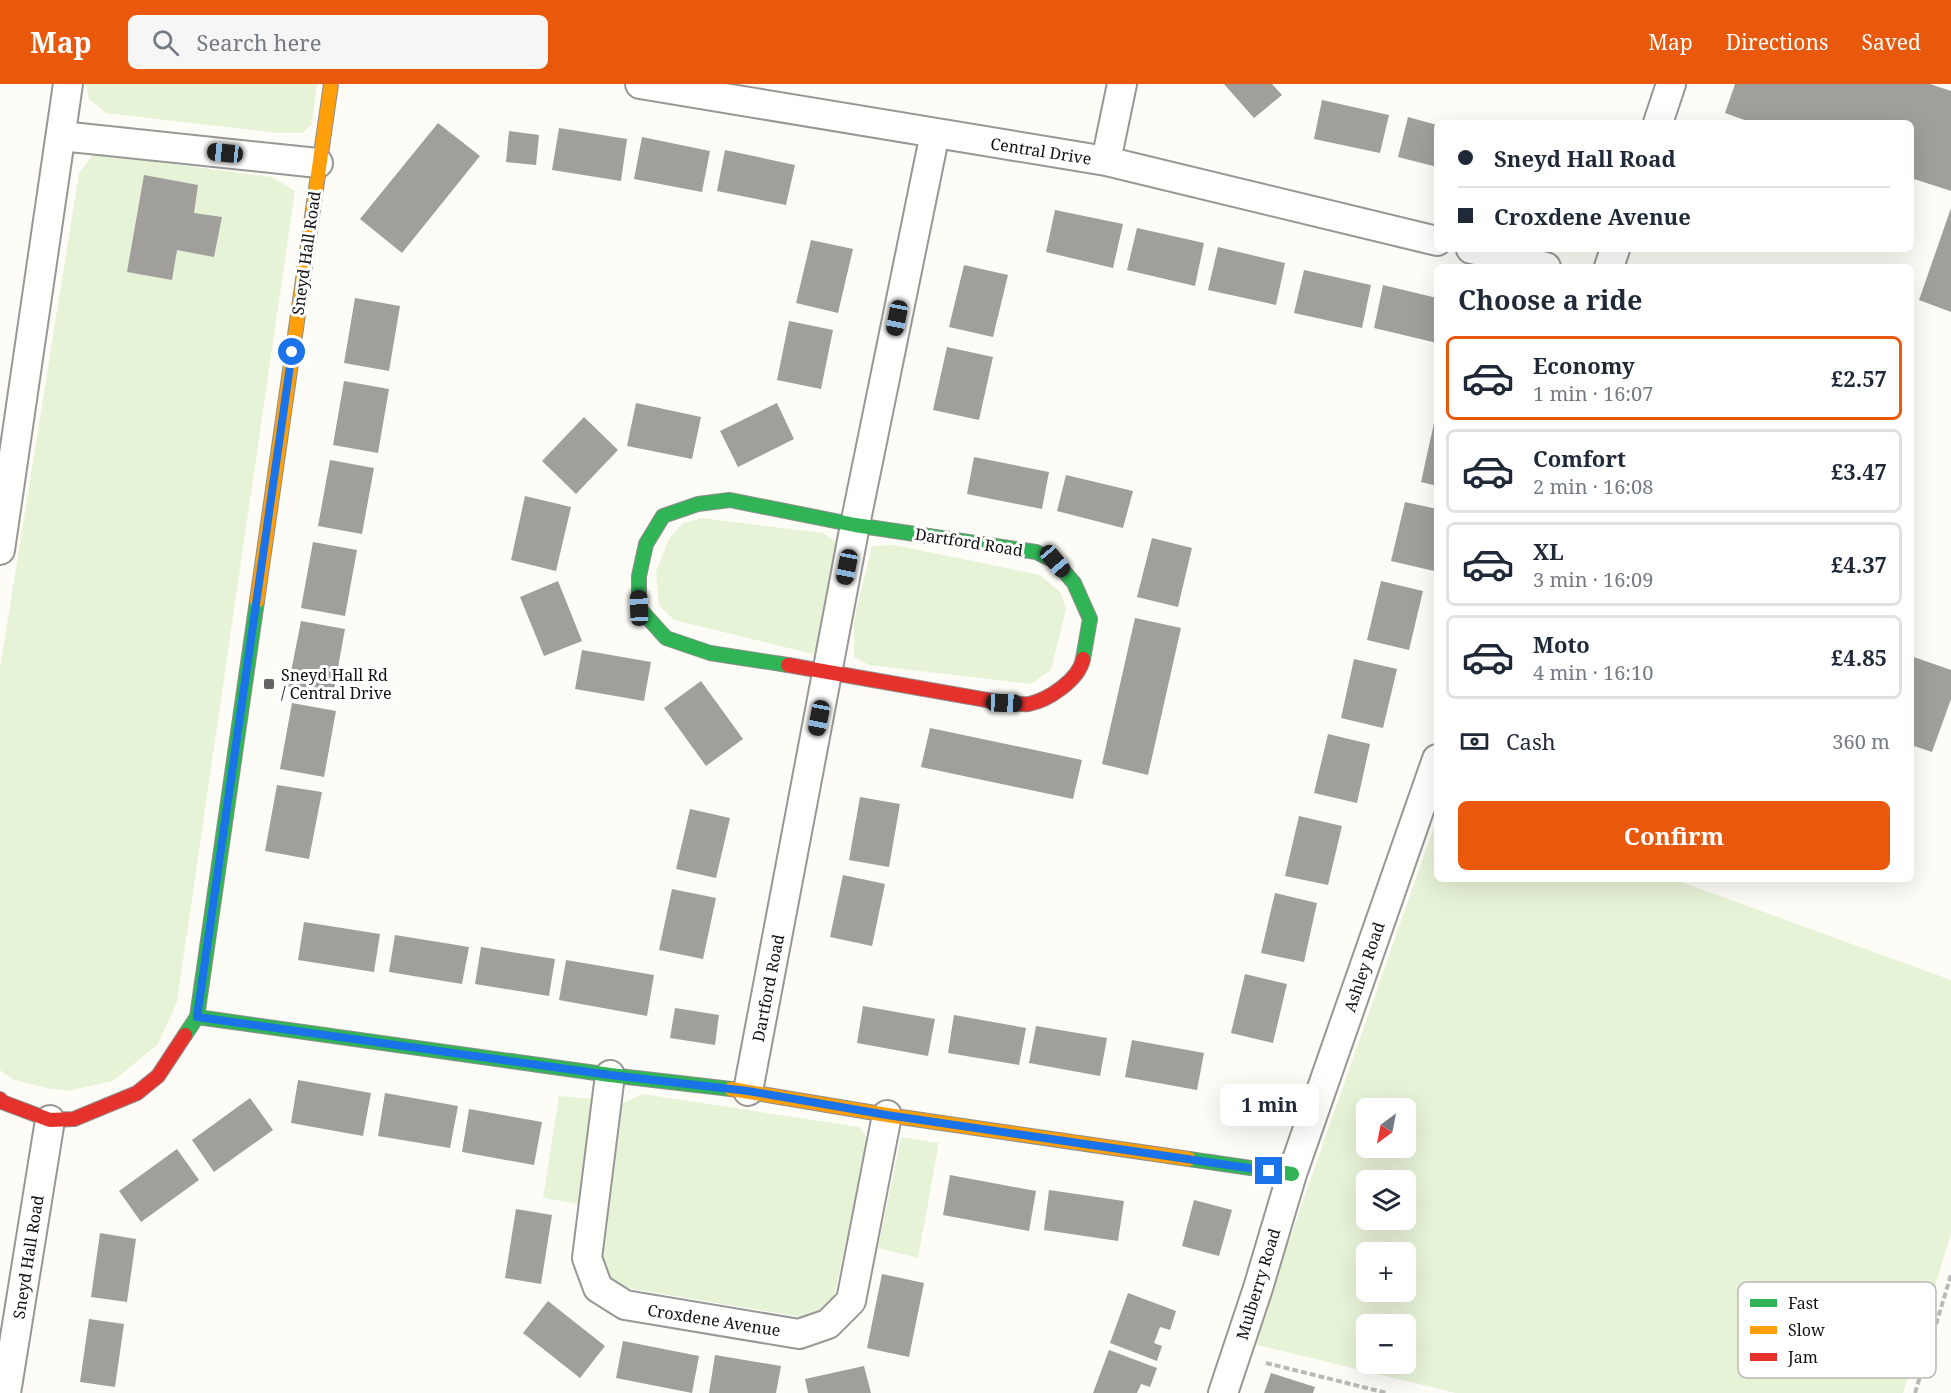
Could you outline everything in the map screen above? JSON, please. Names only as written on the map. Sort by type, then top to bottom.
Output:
[{"type":"street","points":[[0,550],[68,84]]},
{"type":"street","name":"Sneyd Hall Road","points":[[0,1099],[2,1102],[50,1120],[74,1119],[137,1094],[158,1076],[197,1017],[331,84]]},
{"type":"street","name":"Central Drive","points":[[640,84],[1106,161],[1434,240]]},
{"type":"street","points":[[1106,161],[1122,84]]},
{"type":"street","points":[[1659,120],[1671,84]]},
{"type":"street","name":"Dartford Road","points":[[748,1091],[855,525],[935,133]]},
{"type":"street","points":[[61,136],[318,163]]},
{"type":"street","points":[[1484,252],[1534,264]]},
{"type":"street","name":"Dartford Road","points":[[730,501],[855,525],[1036,552],[1055,561],[1074,582],[1090,619],[1082,664],[1061,690],[1028,704],[1004,703],[828,671],[710,653],[666,638],[639,608],[639,576],[645,544],[663,516],[698,504],[730,501]]},
{"type":"street","name":"Ashley Road","points":[[1292,1174],[1434,768]]},
{"type":"street","points":[[197,1017],[610,1075],[748,1091],[887,1115],[1292,1174]]},
{"type":"street","name":"Croxdene Avenue","points":[[610,1075],[587,1258],[598,1288],[625,1305],[799,1334],[828,1324],[851,1301],[887,1115]]},
{"type":"street","name":"Sneyd Hall Road","points":[[6,1393],[50,1120]]},
{"type":"street","name":"Mulberry Road","points":[[1223,1393],[1292,1174]]},
{"type":"path","points":[[1936,1324],[1951,1275]]},
{"type":"path","points":[[1236,1356],[1387,1393]]},
{"type":"path","points":[[1915,1393],[1920,1378]]},
{"type":"green space","points":[[86,84],[317,84],[312,124],[302,133],[278,133],[106,113],[89,99]]},
{"type":"green space","points":[[94,154],[272,177],[295,191],[177,1002],[158,1044],[113,1081],[67,1091],[12,1079],[0,1070],[0,668],[79,173]]},
{"type":"green space","points":[[702,518],[823,533],[837,543],[821,638],[813,654],[674,620],[659,605],[656,572],[669,539],[683,523]]},
{"type":"green space","points":[[894,545],[1040,575],[1061,593],[1066,609],[1051,670],[1031,684],[869,665],[854,657],[854,620],[872,546]]},
{"type":"green space","points":[[1434,827],[1434,882],[1681,882],[1951,980],[1951,1233],[1936,1283],[1738,1282],[1738,1378],[1908,1378],[1903,1393],[1456,1393],[1377,1374],[1416,1374],[1416,1314],[1356,1314],[1356,1369],[1253,1344]]},
{"type":"green space","points":[[643,1094],[859,1127],[868,1139],[833,1302],[821,1315],[801,1317],[620,1287],[606,1274],[600,1259],[619,1105]]},
{"type":"green space","points":[[559,1096],[594,1099],[579,1204],[543,1198]]},
{"type":"green space","points":[[901,1137],[939,1143],[918,1258],[878,1248]]},
{"type":"building","points":[[1224,84],[1272,84],[1282,95],[1254,118]]},
{"type":"building","points":[[1735,84],[1930,84],[1951,91],[1951,191],[1914,179],[1914,120],[1745,120],[1725,113]]},
{"type":"building","points":[[1322,100],[1389,115],[1380,153],[1314,139]]},
{"type":"building","points":[[1408,117],[1434,124],[1434,166],[1398,157]]},
{"type":"building","points":[[438,123],[480,156],[402,253],[360,219]]},
{"type":"building","points":[[559,128],[627,139],[621,181],[552,170]]},
{"type":"building","points":[[509,131],[539,135],[536,165],[506,162]]},
{"type":"building","points":[[642,137],[710,151],[702,192],[634,179]]},
{"type":"building","points":[[725,150],[795,165],[786,205],[717,191]]},
{"type":"building","points":[[144,175],[198,185],[194,213],[222,217],[214,257],[177,250],[172,280],[127,272]]},
{"type":"building","points":[[1951,208],[1951,312],[1919,300]]},
{"type":"building","points":[[1055,210],[1123,224],[1113,268],[1046,252]]},
{"type":"building","points":[[1137,228],[1204,243],[1195,286],[1127,270]]},
{"type":"building","points":[[811,240],[853,249],[838,313],[796,303]]},
{"type":"building","points":[[1218,247],[1285,263],[1276,305],[1208,290]]},
{"type":"building","points":[[964,265],[1008,275],[993,337],[949,327]]},
{"type":"building","points":[[1304,270],[1371,285],[1362,328],[1294,313]]},
{"type":"building","points":[[1383,285],[1434,297],[1434,342],[1374,328]]},
{"type":"building","points":[[355,298],[400,306],[389,371],[344,363]]},
{"type":"building","points":[[789,321],[833,330],[821,389],[777,380]]},
{"type":"building","points":[[947,347],[993,357],[979,420],[933,410]]},
{"type":"building","points":[[344,381],[389,389],[378,453],[333,445]]},
{"type":"building","points":[[636,403],[701,417],[692,459],[627,446]]},
{"type":"building","points":[[777,403],[794,439],[738,467],[720,431]]},
{"type":"building","points":[[584,417],[618,450],[576,494],[542,461]]},
{"type":"building","points":[[1434,423],[1434,485],[1421,482]]},
{"type":"building","points":[[974,457],[1049,472],[1042,509],[967,494]]},
{"type":"building","points":[[330,460],[374,468],[362,534],[318,526]]},
{"type":"building","points":[[1066,475],[1133,491],[1123,528],[1057,511]]},
{"type":"building","points":[[525,496],[571,507],[556,571],[511,560]]},
{"type":"building","points":[[1405,502],[1434,508],[1434,571],[1391,561]]},
{"type":"building","points":[[1152,538],[1192,548],[1178,607],[1137,597]]},
{"type":"building","points":[[313,542],[357,550],[345,616],[301,608]]},
{"type":"building","points":[[558,581],[582,641],[544,656],[520,597]]},
{"type":"building","points":[[1381,581],[1423,591],[1409,650],[1367,640]]},
{"type":"building","points":[[1135,618],[1181,628],[1148,775],[1102,764]]},
{"type":"building","points":[[301,621],[345,629],[333,695],[288,687]]},
{"type":"building","points":[[582,650],[651,662],[644,701],[575,689]]},
{"type":"building","points":[[1914,657],[1951,670],[1951,699],[1932,752],[1914,746]]},
{"type":"building","points":[[1354,659],[1397,669],[1383,728],[1341,718]]},
{"type":"building","points":[[701,681],[743,739],[706,766],[664,708]]},
{"type":"building","points":[[292,703],[336,711],[324,777],[280,769]]},
{"type":"building","points":[[930,728],[1082,760],[1073,799],[921,767]]},
{"type":"building","points":[[1328,734],[1370,744],[1357,803],[1314,793]]},
{"type":"building","points":[[277,785],[322,792],[309,859],[265,851]]},
{"type":"building","points":[[860,797],[900,804],[889,867],[849,860]]},
{"type":"building","points":[[690,809],[730,818],[716,878],[676,869]]},
{"type":"building","points":[[1299,816],[1342,826],[1328,885],[1285,876]]},
{"type":"building","points":[[843,875],[885,884],[872,946],[830,937]]},
{"type":"building","points":[[672,889],[716,898],[703,959],[659,950]]},
{"type":"building","points":[[1275,893],[1317,903],[1304,962],[1261,953]]},
{"type":"building","points":[[304,922],[380,934],[374,972],[298,960]]},
{"type":"building","points":[[395,935],[469,947],[462,984],[389,972]]},
{"type":"building","points":[[481,947],[555,959],[549,996],[475,984]]},
{"type":"building","points":[[566,960],[654,975],[647,1016],[559,1000]]},
{"type":"building","points":[[1245,974],[1287,984],[1273,1043],[1231,1033]]},
{"type":"building","points":[[863,1006],[935,1019],[928,1056],[857,1043]]},
{"type":"building","points":[[675,1008],[719,1015],[715,1045],[670,1038]]},
{"type":"building","points":[[954,1015],[1026,1028],[1019,1065],[948,1053]]},
{"type":"building","points":[[1036,1026],[1107,1038],[1100,1076],[1029,1063]]},
{"type":"building","points":[[1132,1040],[1204,1053],[1197,1090],[1125,1077]]},
{"type":"building","points":[[298,1080],[371,1093],[363,1136],[291,1123]]},
{"type":"building","points":[[385,1093],[458,1106],[450,1148],[378,1136]]},
{"type":"building","points":[[250,1098],[273,1130],[214,1172],[192,1140]]},
{"type":"building","points":[[469,1109],[542,1122],[534,1165],[462,1152]]},
{"type":"building","points":[[177,1149],[199,1180],[141,1222],[119,1191]]},
{"type":"building","points":[[950,1175],[1036,1191],[1029,1231],[943,1215]]},
{"type":"building","points":[[1049,1190],[1124,1201],[1118,1241],[1044,1230]]},
{"type":"building","points":[[1194,1200],[1232,1210],[1219,1256],[1182,1246]]},
{"type":"building","points":[[516,1209],[552,1215],[541,1284],[505,1278]]},
{"type":"building","points":[[100,1233],[136,1239],[127,1302],[91,1297]]},
{"type":"building","points":[[882,1274],[924,1283],[909,1357],[867,1348]]},
{"type":"building","points":[[1128,1293],[1176,1311],[1170,1330],[1160,1327],[1154,1343],[1162,1346],[1157,1361],[1110,1343]]},
{"type":"building","points":[[548,1301],[605,1346],[580,1378],[523,1333]]},
{"type":"building","points":[[89,1319],[124,1324],[115,1387],[80,1382]]},
{"type":"building","points":[[623,1341],[699,1356],[692,1393],[616,1378]]},
{"type":"building","points":[[1109,1350],[1157,1368],[1150,1387],[1141,1384],[1137,1393],[1093,1393]]},
{"type":"building","points":[[715,1355],[781,1366],[776,1393],[709,1393]]},
{"type":"building","points":[[864,1366],[871,1393],[808,1393],[805,1379]]},
{"type":"building","points":[[1271,1373],[1315,1387],[1313,1393],[1264,1393]]},
{"type":"traffic: fast","points":[[730,500],[855,525],[1036,552],[1055,561],[1074,583],[1090,619],[1083,659]]},
{"type":"traffic: fast","points":[[730,500],[698,504],[663,516],[646,544],[639,576],[639,608],[666,638],[710,653],[788,665]]},
{"type":"traffic: fast","points":[[185,1035],[197,1017],[257,601]]},
{"type":"traffic: fast","points":[[197,1017],[610,1075],[731,1089]]},
{"type":"traffic: fast","points":[[1189,1159],[1292,1174]]},
{"type":"traffic: slow","points":[[257,601],[331,84]]},
{"type":"traffic: slow","points":[[731,1089],[887,1115],[1189,1159]]},
{"type":"traffic: jam","points":[[788,665],[1004,703],[1026,704],[1037,702],[1062,688],[1076,674],[1083,659]]},
{"type":"traffic: jam","points":[[0,1099],[2,1102],[50,1120],[74,1119],[137,1093],[158,1076],[185,1035]]},
{"type":"place","name":"Sneyd Hall Rd / Central Drive","points":[[269,684]]},
{"type":"route","points":[[292,352],[197,1017],[610,1075],[748,1091],[887,1115],[1269,1171]]}]
